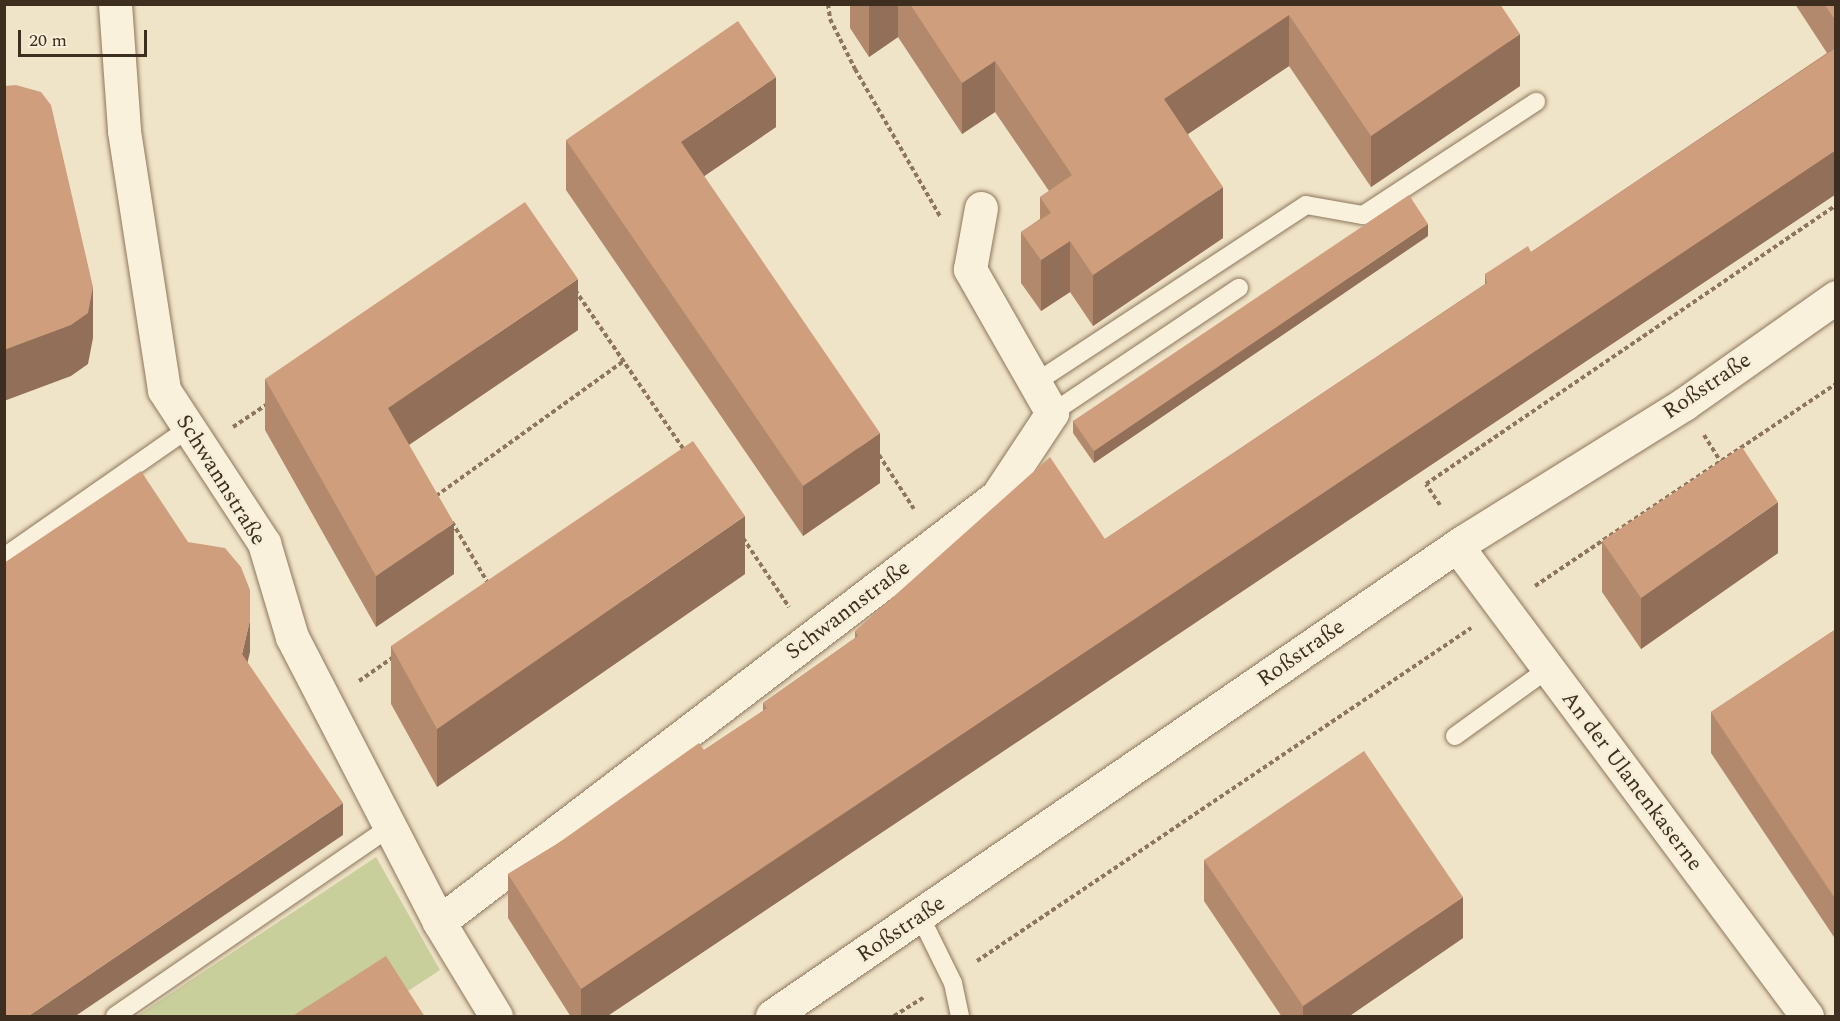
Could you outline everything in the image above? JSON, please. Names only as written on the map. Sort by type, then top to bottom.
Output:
[{"type":"street","name":"Schwannstraße","points":[[115,4],[123,131],[164,390],[264,543],[292,637],[440,922],[496,1017]]},
{"type":"street","points":[[981,208],[970,269],[1052,413]]},
{"type":"street","name":"Roßstraße","points":[[772,1017],[1457,546],[1684,404],[1836,297]]},
{"type":"street","name":"Schwannstraße","points":[[440,922],[997,496],[1052,413]]},
{"type":"street","name":"An der Ulanenkaserne","points":[[1457,546],[1807,1017]]},
{"type":"lane","points":[[1035,383],[1306,205],[1363,214],[1536,102]]},
{"type":"lane","points":[[1052,413],[1239,288]]},
{"type":"lane","points":[[4,557],[196,438]]},
{"type":"lane","points":[[1455,736],[1548,669]]},
{"type":"lane","points":[[115,1017],[390,827]]},
{"type":"lane","points":[[920,916],[951,978],[960,1017]]},
{"type":"path","points":[[828,4],[830,19],[855,69],[970,269]]},
{"type":"path","points":[[1440,505],[1426,484],[1836,205]]},
{"type":"path","points":[[571,284],[688,457]]},
{"type":"path","points":[[440,503],[434,494],[624,361]]},
{"type":"path","points":[[1546,579],[1836,384]]},
{"type":"path","points":[[196,438],[280,396]]},
{"type":"path","points":[[1702,432],[1720,461]]},
{"type":"path","points":[[872,445],[936,542]]},
{"type":"path","points":[[446,513],[491,588]]},
{"type":"path","points":[[740,533],[811,638]]},
{"type":"path","points":[[894,1017],[1474,626]]},
{"type":"path","points":[[327,704],[404,649]]},
{"type":"green space","points":[[376,857],[440,970],[370,1016],[137,1016]]},
{"type":"building","points":[[910,4],[1500,4],[1520,34],[1371,136],[1289,15],[1164,99],[1223,187],[1093,275],[1070,241],[1041,260],[1021,232],[1051,213],[1040,197],[1072,175],[995,61],[962,83]]},
{"type":"building","points":[[1824,4],[1836,4],[1836,21]]},
{"type":"building","points":[[738,21],[776,77],[681,142],[880,433],[803,486],[566,140]]},
{"type":"building","points":[[1836,48],[1836,150],[581,989],[508,874],[557,844],[699,743],[704,750],[767,708],[763,703],[858,636],[855,631],[1050,457],[1105,539],[1487,283],[1485,274],[1528,246],[1531,252]]},
{"type":"building","points":[[16,85],[41,92],[51,105],[93,287],[88,313],[71,325],[4,350],[4,86]]},
{"type":"building","points":[[1409,195],[1428,224],[1094,451],[1073,421]]},
{"type":"building","points":[[525,202],[578,279],[388,408],[454,523],[376,576],[265,379]]},
{"type":"building","points":[[693,441],[745,516],[437,729],[391,646]]},
{"type":"building","points":[[1742,447],[1778,502],[1641,598],[1602,541]]},
{"type":"building","points":[[141,471],[188,542],[225,548],[241,567],[250,590],[250,620],[242,654],[343,803],[27,1017],[4,1017],[4,563]]},
{"type":"building","points":[[1836,629],[1836,900],[1711,712]]},
{"type":"building","points":[[1364,751],[1463,897],[1303,1006],[1204,860]]},
{"type":"building","points":[[386,956],[425,1017],[291,1017]]}]
